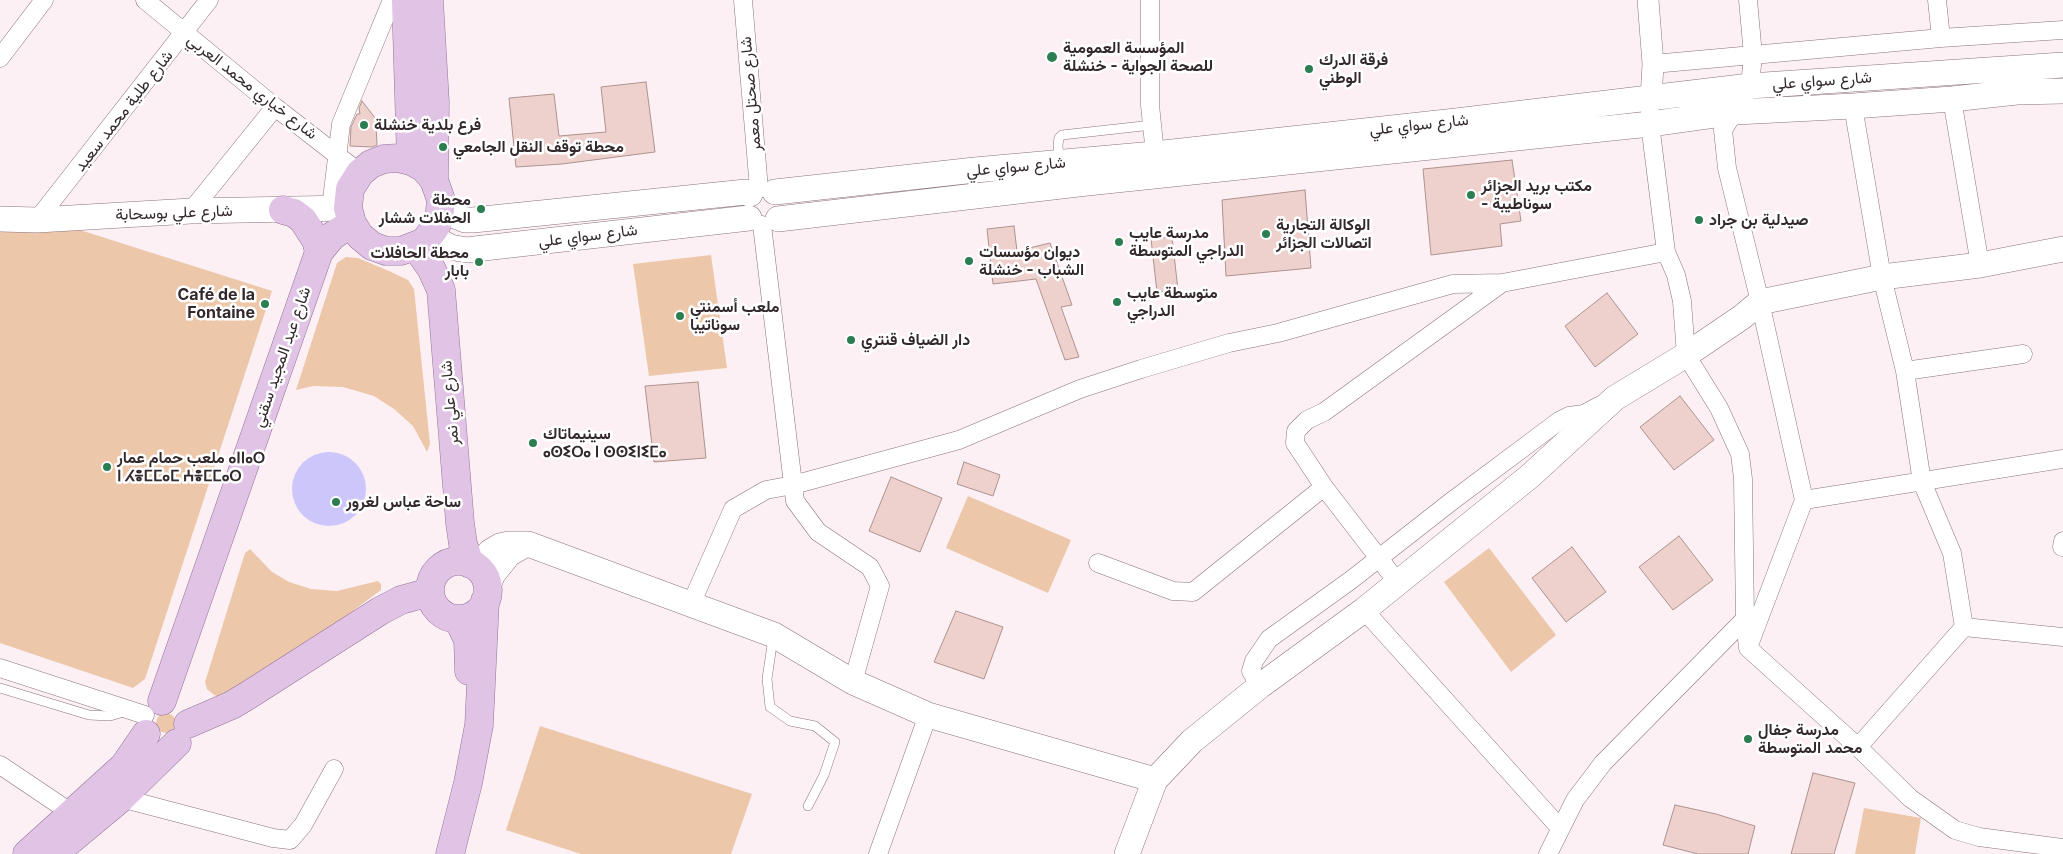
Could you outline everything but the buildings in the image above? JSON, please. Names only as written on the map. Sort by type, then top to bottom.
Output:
[{"type":"main road","points":[[406,0],[411,161]]},
{"type":"main road","points":[[429,0],[435,102],[434,180]]},
{"type":"main road","name":"شارع سواي علي","points":[[1457,133],[1651,99],[1750,86],[2063,65]]},
{"type":"main road","name":"شارع سواي علي","points":[[423,241],[466,250],[762,206],[975,170],[1059,164],[1156,166],[1457,133],[1650,124],[1736,112],[1952,99],[2018,92],[2063,91]]},
{"type":"main road","points":[[398,158],[411,161],[424,168],[434,180],[439,190],[441,210],[439,220],[423,241],[402,252],[386,251],[372,246],[360,236],[344,213],[350,189],[360,173],[371,164],[384,159],[398,158]]},
{"type":"main road","name":"شارع سواي علي","points":[[441,210],[465,220],[473,220],[746,192],[762,206],[1087,183],[1156,166]]},
{"type":"main road","points":[[283,210],[294,213],[303,220],[316,240],[319,252]]},
{"type":"main road","name":"شارع علي بوسحابة","points":[[0,220],[37,220],[191,211],[283,210],[344,213]]},
{"type":"main road","name":"شارع عبد المجيد سقني","points":[[27,854],[124,766],[146,715],[319,252],[332,236],[344,213]]},
{"type":"main road","name":"شارع علي نمر","points":[[423,241],[431,268],[441,290],[463,544],[480,580],[479,725],[468,783],[450,854]]},
{"type":"main road","points":[[1127,854],[1155,780],[1192,741],[1260,686],[1364,610],[1530,476],[1615,398],[1686,355],[1742,317],[1760,302],[1882,277],[1980,266],[2063,249]]},
{"type":"main road","points":[[480,580],[494,574],[509,554],[528,544],[774,635],[853,682],[928,715],[1155,780]]},
{"type":"main road","points":[[454,562],[480,580],[475,614],[458,619],[442,614],[432,600],[430,584],[439,569],[454,562]]},
{"type":"main road","points":[[54,854],[121,798],[182,733],[185,711],[180,706],[169,701],[146,715],[154,742],[160,744],[182,733],[247,696],[380,611],[401,600],[430,592]]},
{"type":"main road","points":[[433,854],[457,766],[464,728],[469,651],[466,634],[458,619]]},
{"type":"street","points":[[2,50],[44,0]]},
{"type":"street","name":"شارع خياري محمد العربي","points":[[145,0],[275,107],[337,153],[360,173]]},
{"type":"street","name":"شارع طلية محمد سعيد","points":[[37,220],[209,0]]},
{"type":"street","points":[[344,213],[337,153],[341,124],[392,0]]},
{"type":"street","name":"شارع صحتل معمر","points":[[743,0],[762,206],[795,501],[818,532],[870,567],[880,586],[853,682]]},
{"type":"street","points":[[1150,0],[1150,105],[1156,166]]},
{"type":"street","points":[[1648,0],[1654,64],[1650,124],[1666,252],[1676,274],[1682,301],[1686,355],[1720,408],[1740,454],[1744,479],[1745,619],[1748,648],[1858,747],[1910,798],[1955,830],[1978,837],[2063,848]]},
{"type":"street","points":[[1748,0],[1753,55],[1750,86],[1736,112],[1723,130],[1727,168],[1760,302],[1804,500],[1748,648]]},
{"type":"street","points":[[1937,0],[1941,38]]},
{"type":"street","points":[[1654,64],[1941,38],[2063,30]]},
{"type":"street","points":[[1952,99],[1980,266]]},
{"type":"street","points":[[1853,106],[1882,277],[1905,371],[1922,482],[1952,553],[1964,627]]},
{"type":"street","points":[[191,211],[275,107]]},
{"type":"street","points":[[691,604],[733,509],[766,490],[793,485],[959,440],[1080,389],[1229,343],[1278,333],[1453,284],[1502,283],[1666,252]]},
{"type":"street","points":[[1398,583],[1324,487],[1295,443],[1296,431],[1307,420],[1324,412],[1502,283]]},
{"type":"street","points":[[1905,371],[2023,354]]},
{"type":"street","points":[[1260,686],[1251,671],[1254,661],[1269,639],[1379,559],[1452,501],[1559,422],[1569,416],[1584,414],[1615,398]]},
{"type":"street","points":[[1804,500],[2063,459]]},
{"type":"street","points":[[1098,562],[1173,591],[1193,592],[1324,487]]},
{"type":"street","points":[[1364,610],[1560,828]]},
{"type":"street","points":[[1548,854],[1575,800],[1603,763],[1745,619]]},
{"type":"street","points":[[1964,627],[2063,638]]},
{"type":"street","points":[[1858,747],[1964,627]]},
{"type":"street","points":[[0,668],[146,715]]},
{"type":"street","points":[[878,854],[928,715]]},
{"type":"street","points":[[0,765],[72,814]]},
{"type":"street","points":[[121,798],[273,838],[290,840],[303,824],[334,769]]},
{"type":"lane","points":[[1059,164],[1058,145],[1059,138],[1062,135],[1152,125]]},
{"type":"lane","points":[[774,635],[767,679],[770,707],[790,722],[816,726],[835,742],[824,775],[808,806]]},
{"type":"lane","points":[[0,688],[89,715],[146,715]]},
{"type":"shaded area","name":"ملعب حمام عمار ⴰⵏⵏⴰⵔ ⵏ ⵃⴻⵎⵎⴰⵎ ⵄⴻⵎⵎⴰⵔ","points":[[80,230],[272,291],[145,679],[133,688],[0,643],[0,231]]},
{"type":"shaded area","name":"ملعب أسمنتي سوناتيبا","points":[[711,255],[727,368],[649,376],[633,264]]},
{"type":"shaded area","points":[[346,257],[358,258],[389,271],[408,280],[414,289],[430,444],[427,452],[413,426],[394,409],[374,396],[343,387],[313,386],[296,390],[337,263]]},
{"type":"shaded area","points":[[329,452],[350,458],[360,468],[366,489],[360,510],[350,520],[329,526],[308,520],[298,510],[292,489],[298,468],[308,458]]},
{"type":"shaded area","points":[[968,496],[1071,540],[1048,593],[946,548]]},
{"type":"shaded area","points":[[1489,548],[1556,635],[1511,672],[1444,582]]},
{"type":"shaded area","points":[[250,549],[272,572],[289,582],[311,589],[337,591],[378,581],[381,584],[381,590],[231,701],[214,695],[207,689],[205,682],[245,553]]},
{"type":"shaded area","points":[[166,713],[173,716],[176,723],[173,730],[166,733],[159,730],[156,723],[159,716]]},
{"type":"shaded area","points":[[540,726],[752,794],[731,854],[581,854],[506,830]]},
{"type":"shaded area","points":[[1864,808],[1921,818],[1915,854],[1855,854]]},
{"type":"place","name":"المؤسسة العمومية للصحة الجواية - خنشلة","points":[[1052,57]]},
{"type":"place","name":"فرقة الدرك الوطني","points":[[1309,69]]},
{"type":"place","name":"فرع بلدية خنشلة","points":[[364,125]]},
{"type":"place","name":"محطة توقف النقل الجامعي","points":[[443,147]]},
{"type":"place","name":"مكتب بريد الجزائر - سوناطيبة","points":[[1471,195]]},
{"type":"place","name":"محطة الحفلات ششار","points":[[481,209]]},
{"type":"place","name":"صيدلية بن جراد","points":[[1699,220]]},
{"type":"place","name":"الوكالة التجارية اتصالات الجزائر","points":[[1266,234]]},
{"type":"place","name":"مدرسة عايب الدراجي المتوسطة","points":[[1119,242]]},
{"type":"place","name":"ديوان مؤسسات الشباب - خنشلة","points":[[969,261]]},
{"type":"place","name":"محطة الحافلات بابار","points":[[479,262]]},
{"type":"place","name":"متوسطة عايب الدراجي","points":[[1117,302]]},
{"type":"place","name":"Café de la Fontaine","points":[[265,304]]},
{"type":"place","name":"ملعب أسمنتي سوناتيبا","points":[[680,316]]},
{"type":"place","name":"دار الضياف قنتري","points":[[851,340]]},
{"type":"place","name":"سينيماتاك ⴰⵙⵉⵔⴰ ⵏ ⵙⵙⵉⵏⵉⵎⴰ","points":[[533,443]]},
{"type":"place","name":"ملعب حمام عمار ⴰⵏⵏⴰⵔ ⵏ ⵃⴻⵎⵎⴰⵎ ⵄⴻⵎⵎⴰⵔ","points":[[107,467]]},
{"type":"place","name":"ساحة عباس لغرور","points":[[336,502]]},
{"type":"place","name":"مدرسة جفال محمد المتوسطة","points":[[1748,739]]}]
